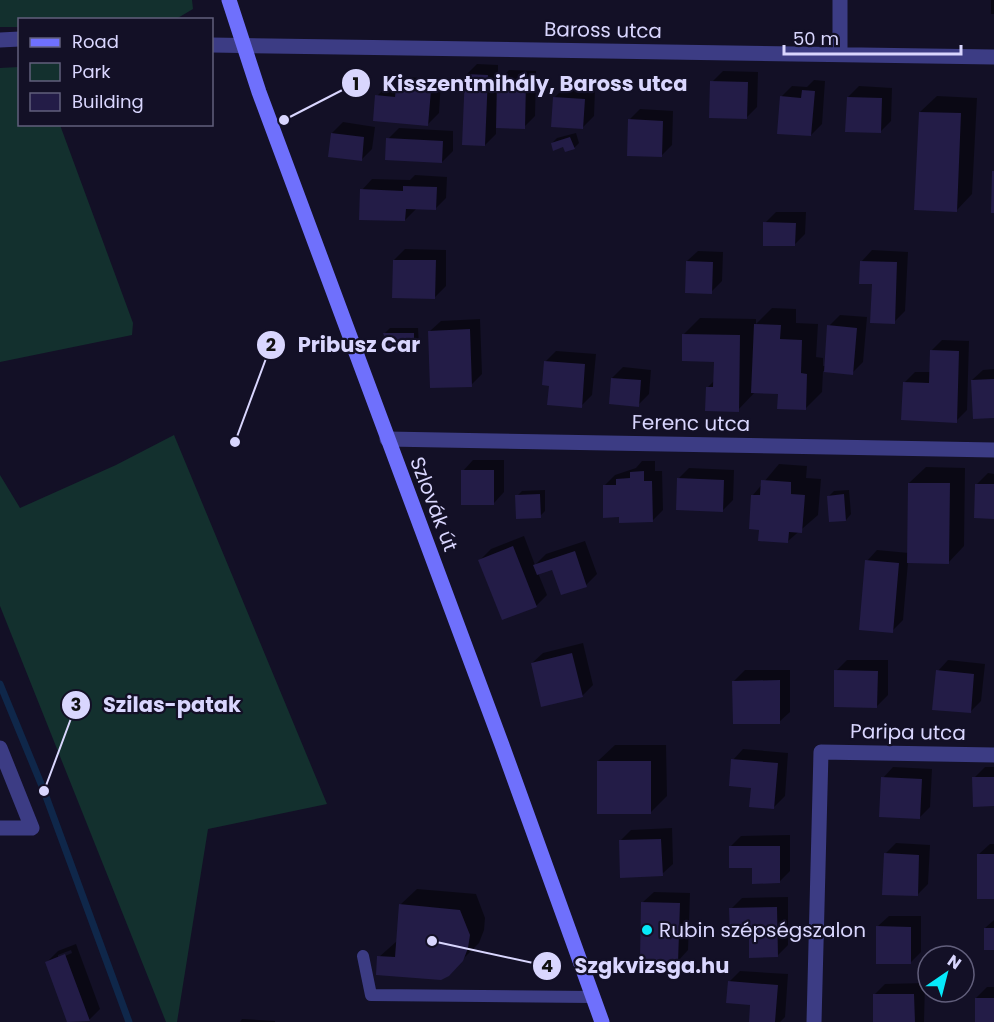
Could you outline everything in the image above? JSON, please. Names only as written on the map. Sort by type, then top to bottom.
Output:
[{"type":"main road","name":"Szlovák út","points":[[229,0],[243,48],[602,1022]]},
{"type":"street","points":[[840,0],[840,53]]},
{"type":"street","points":[[0,40],[18,39]]},
{"type":"street","name":"Baross utca","points":[[213,45],[243,48],[840,53],[994,57]]},
{"type":"street","name":"Ferenc utca","points":[[387,439],[994,450]]},
{"type":"street","points":[[0,748],[32,828],[0,828]]},
{"type":"street","name":"Paripa utca","points":[[814,1022],[821,752],[994,755]]},
{"type":"lane","points":[[363,956],[371,995],[593,997]]},
{"type":"green space","points":[[0,0],[192,0],[193,9],[178,18],[18,18],[18,27],[0,27]]},
{"type":"green space","points":[[18,67],[18,126],[60,126],[133,323],[132,335],[0,362],[0,68]]},
{"type":"green space","points":[[174,435],[327,804],[208,829],[177,1022],[166,1022],[0,606],[0,475],[20,508],[116,465]]},
{"type":"building","points":[[465,74],[488,75],[485,146],[462,145]]},
{"type":"building","points":[[497,80],[526,81],[525,129],[496,128]]},
{"type":"building","points":[[710,81],[748,82],[747,119],[709,118]]},
{"type":"building","points":[[396,87],[431,90],[428,126],[373,121],[375,95],[395,97]]},
{"type":"building","points":[[802,90],[815,91],[811,136],[777,134],[780,96],[801,98]]},
{"type":"building","points":[[553,97],[585,99],[583,129],[551,127]]},
{"type":"building","points":[[847,97],[882,98],[881,133],[845,132]]},
{"type":"building","points":[[919,112],[961,113],[957,212],[914,210]]},
{"type":"building","points":[[628,119],[663,121],[662,157],[627,156]]},
{"type":"building","points":[[331,133],[364,137],[362,161],[328,157]]},
{"type":"building","points":[[570,137],[575,149],[565,152],[563,147],[553,151],[551,143]]},
{"type":"building","points":[[386,138],[443,141],[442,163],[385,160]]},
{"type":"building","points":[[992,171],[994,171],[994,213],[991,213]]},
{"type":"building","points":[[403,186],[437,187],[436,210],[406,209],[405,221],[359,220],[360,189],[403,191]]},
{"type":"building","points":[[763,222],[796,223],[795,246],[763,246]]},
{"type":"building","points":[[393,260],[436,260],[435,299],[392,298]]},
{"type":"building","points":[[686,261],[713,262],[712,294],[685,293]]},
{"type":"building","points":[[860,261],[897,262],[895,324],[870,323],[872,284],[859,284]]},
{"type":"building","points":[[754,324],[781,325],[780,339],[802,340],[801,373],[807,374],[806,410],[777,409],[778,394],[751,393]]},
{"type":"building","points":[[827,325],[857,328],[853,375],[824,372]]},
{"type":"building","points":[[470,329],[472,387],[430,388],[428,331]]},
{"type":"building","points":[[383,333],[414,333],[414,353],[390,352]]},
{"type":"building","points":[[682,334],[740,335],[739,412],[705,411],[706,387],[713,387],[714,362],[682,361]]},
{"type":"building","points":[[930,350],[959,351],[957,423],[901,420],[903,382],[929,383]]},
{"type":"building","points":[[544,361],[585,364],[582,408],[547,405],[549,386],[542,385]]},
{"type":"building","points":[[611,378],[641,380],[639,407],[609,404]]},
{"type":"building","points":[[994,379],[994,418],[973,419],[971,380]]},
{"type":"building","points":[[461,470],[494,470],[494,505],[461,505]]},
{"type":"building","points":[[644,471],[644,481],[652,481],[653,522],[619,523],[619,517],[603,518],[603,485],[616,485],[616,479],[630,478],[630,472]]},
{"type":"building","points":[[677,478],[724,480],[723,512],[676,510]]},
{"type":"building","points":[[761,480],[791,482],[791,494],[805,495],[802,533],[789,532],[788,543],[758,541],[759,530],[749,529],[751,495],[760,495]]},
{"type":"building","points":[[908,483],[950,483],[949,564],[907,563]]},
{"type":"building","points":[[975,484],[994,484],[994,519],[974,518]]},
{"type":"building","points":[[540,494],[541,518],[516,519],[515,495]]},
{"type":"building","points":[[844,494],[846,521],[829,522],[827,496]]},
{"type":"building","points":[[513,546],[537,607],[502,620],[478,560]]},
{"type":"building","points":[[575,551],[587,587],[561,595],[552,570],[537,575],[533,565]]},
{"type":"building","points":[[865,560],[899,563],[893,633],[859,630]]},
{"type":"building","points":[[572,653],[583,697],[541,707],[531,663]]},
{"type":"building","points":[[834,670],[878,671],[877,708],[834,707]]},
{"type":"building","points":[[936,670],[974,674],[971,713],[932,710]]},
{"type":"building","points":[[780,680],[780,724],[733,724],[732,681]]},
{"type":"building","points":[[731,759],[778,763],[774,809],[749,807],[751,788],[729,786]]},
{"type":"building","points":[[597,761],[651,761],[651,814],[597,814]]},
{"type":"building","points":[[881,777],[922,779],[920,819],[879,817]]},
{"type":"building","points":[[972,777],[994,777],[994,806],[973,807]]},
{"type":"building","points":[[661,839],[663,876],[620,878],[619,840]]},
{"type":"building","points":[[729,846],[780,846],[780,883],[752,884],[752,868],[729,868]]},
{"type":"building","points":[[884,853],[919,855],[918,896],[882,895]]},
{"type":"building","points":[[977,854],[994,854],[994,899],[977,899]]},
{"type":"building","points":[[641,902],[680,903],[678,963],[640,961]]},
{"type":"building","points":[[399,904],[460,910],[470,935],[468,948],[463,961],[449,976],[441,980],[376,975],[377,956],[395,957]]},
{"type":"building","points":[[777,907],[778,957],[749,958],[749,937],[730,937],[729,908]]},
{"type":"building","points":[[876,926],[911,927],[911,964],[876,964]]},
{"type":"building","points":[[984,928],[994,928],[994,950],[984,950]]},
{"type":"building","points":[[65,954],[90,1021],[67,1022],[45,962]]},
{"type":"building","points":[[728,981],[778,985],[775,1022],[749,1022],[750,1005],[726,1003]]},
{"type":"building","points":[[873,994],[914,994],[915,1022],[873,1022]]},
{"type":"building","points":[[976,998],[994,998],[994,1022],[975,1022]]},
{"type":"waterway","points":[[0,684],[44,791],[129,1022]]},
{"type":"place","name":"Kisszentmihály, Baross utca","points":[[284,120]]},
{"type":"place","name":"Pribusz Car","points":[[235,442]]},
{"type":"place","name":"Szilas-patak","points":[[44,791]]},
{"type":"place","name":"Rubin szépségszalon","points":[[647,930]]},
{"type":"place","name":"Szgkvizsga.hu","points":[[432,941]]}]
